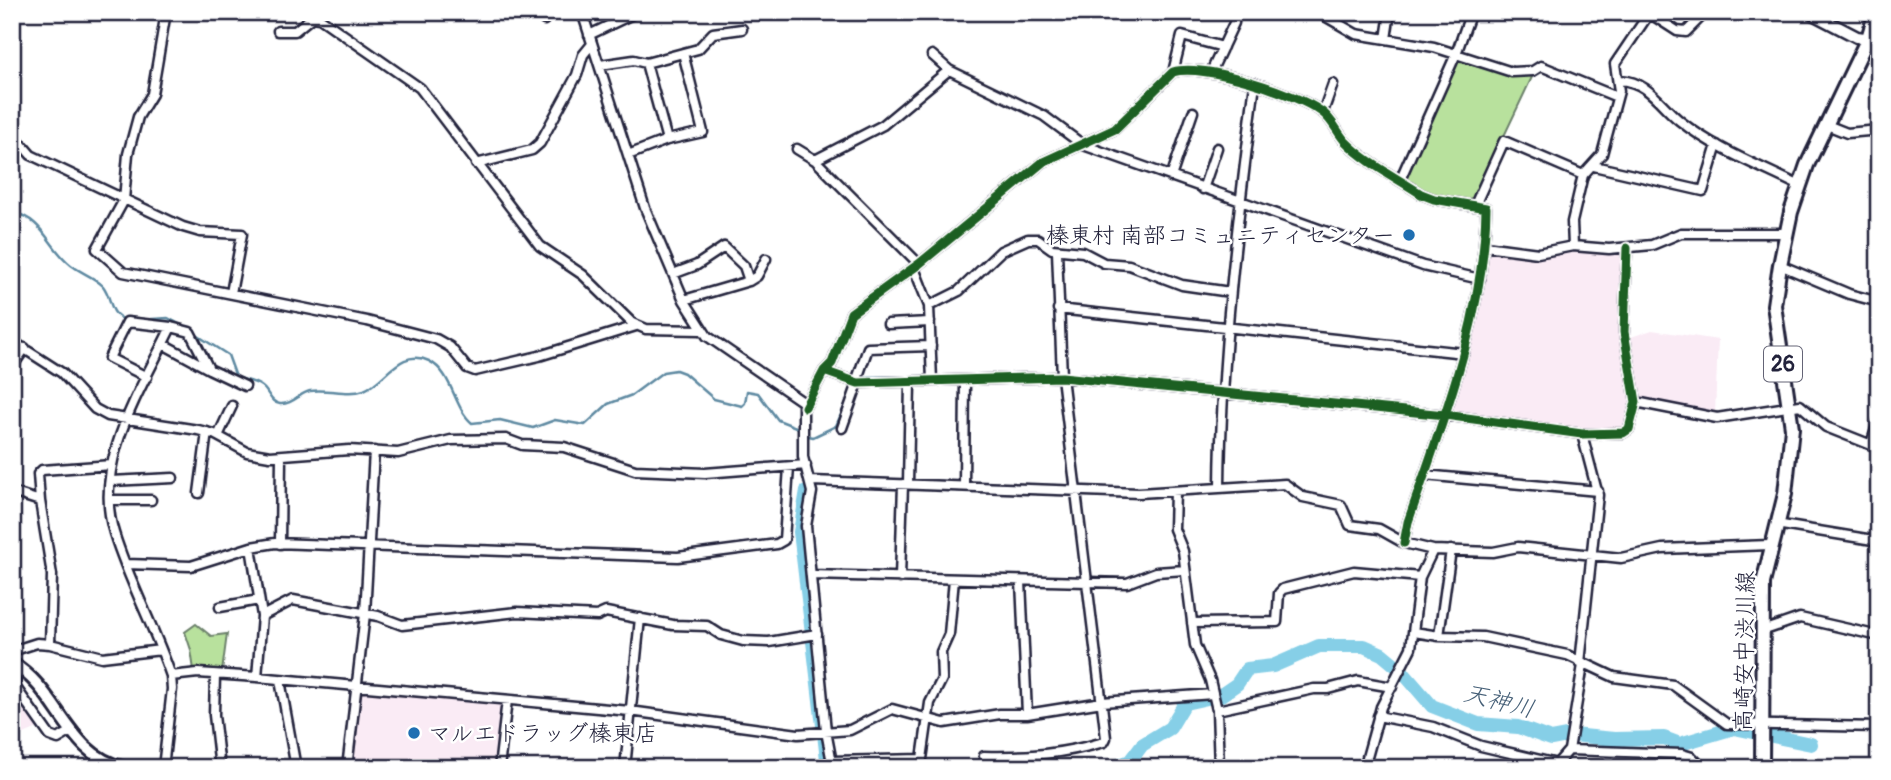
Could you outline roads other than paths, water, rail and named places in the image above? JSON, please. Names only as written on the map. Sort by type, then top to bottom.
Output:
[{"type":"main road","name":"高崎安中渋川線","points":[[1762,768],[1763,583],[1790,455],[1790,405],[1774,304],[1786,233],[1800,186],[1827,125],[1873,39],[1876,12]]},
{"type":"main road","points":[[16,665],[45,692],[70,732],[90,753],[125,768]]},
{"type":"street","points":[[166,12],[152,94],[138,117],[128,154],[124,200],[97,249],[123,272],[367,321],[436,339],[450,347],[467,368],[475,371],[539,356],[636,326]]},
{"type":"street","points":[[311,12],[420,88],[540,246],[583,275],[636,326],[646,329],[701,330]]},
{"type":"street","points":[[582,12],[645,208],[684,300],[701,330],[803,402],[805,407]]},
{"type":"street","points":[[476,164],[532,150],[540,143],[591,40],[638,12]]},
{"type":"street","points":[[1211,72],[1234,23],[1235,12]]},
{"type":"street","points":[[1318,12],[1345,30],[1456,54],[1512,72],[1533,71],[1541,66],[1616,97]]},
{"type":"street","points":[[1386,39],[1390,12]]},
{"type":"street","points":[[1400,180],[1456,54],[1471,12]]},
{"type":"street","points":[[1573,246],[1572,222],[1583,175],[1594,166],[1602,154],[1620,80],[1615,64],[1650,13],[1677,31],[1686,32],[1706,12]]},
{"type":"street","points":[[1808,12],[1857,37],[1873,39]]},
{"type":"street","points":[[278,31],[295,30],[312,17],[319,18]]},
{"type":"street","points":[[600,65],[634,60],[646,64],[698,49],[713,33],[743,29]]},
{"type":"street","points":[[954,579],[949,634],[941,652],[942,679],[930,703],[922,760],[832,764],[825,731],[806,526],[811,481],[803,449],[805,407],[824,371],[832,363],[851,313],[917,266],[1043,162],[1083,145],[1127,119],[1173,72],[1182,36],[1223,47]]},
{"type":"street","points":[[628,155],[667,140],[703,132],[682,53]]},
{"type":"street","points":[[932,55],[949,70],[1044,116],[1083,145],[1423,266],[1480,279]]},
{"type":"street","points":[[646,64],[667,140]]},
{"type":"street","points":[[815,160],[883,125],[949,70]]},
{"type":"street","points":[[1173,72],[1211,72],[1255,83],[1323,112],[1348,145],[1400,180],[1434,199],[1486,208],[1485,246],[1480,279],[1464,353],[1408,522],[1404,543]]},
{"type":"street","points":[[1620,80],[1642,85],[1681,122],[1717,145],[1800,186]]},
{"type":"street","points":[[1220,488],[1225,326],[1255,83]]},
{"type":"street","points":[[1323,112],[1333,84]]},
{"type":"street","points":[[1171,177],[1193,112]]},
{"type":"street","points":[[1827,125],[1847,133],[1879,130]]},
{"type":"street","points":[[12,133],[32,155],[183,227],[200,232],[242,234],[231,293]]},
{"type":"street","points":[[1475,205],[1504,141],[1583,175]]},
{"type":"street","points":[[1594,166],[1703,191],[1717,145]]},
{"type":"street","points":[[1203,189],[1217,148]]},
{"type":"street","points":[[797,149],[815,160],[917,266],[929,306],[932,382]]},
{"type":"street","points":[[1485,246],[1538,253],[1573,246],[1627,248],[1652,245],[1681,233],[1786,233]]},
{"type":"street","points":[[929,306],[959,291],[1002,251],[1028,239],[1038,239],[1057,251],[1073,250],[1104,263],[1125,264],[1182,285],[1230,292]]},
{"type":"street","points":[[673,274],[697,265],[724,247],[744,266],[749,281]]},
{"type":"street","points":[[824,371],[857,383],[1062,377],[1445,415],[1582,434],[1623,433],[1629,429],[1636,402],[1624,332],[1627,248]]},
{"type":"street","points":[[984,756],[1064,754],[1104,741],[1102,702],[1062,377],[1057,251]]},
{"type":"street","points":[[684,300],[749,281],[757,276],[766,259]]},
{"type":"street","points":[[1780,265],[1849,294],[1879,302]]},
{"type":"street","points":[[1058,309],[1464,353]]},
{"type":"street","points":[[888,324],[930,321]]},
{"type":"street","points":[[148,377],[109,358],[127,322],[190,332],[209,369]]},
{"type":"street","points":[[163,768],[172,689],[171,676],[113,531],[109,500],[112,465],[127,420],[171,327]]},
{"type":"street","points":[[12,341],[62,373],[95,409],[127,420],[207,432],[256,455],[281,456],[349,450],[398,453],[451,440],[506,439],[522,444],[564,447],[635,470],[705,473],[806,465]]},
{"type":"street","points":[[163,344],[245,386]]},
{"type":"street","points":[[842,428],[868,348],[931,346]]},
{"type":"street","points":[[12,367],[25,348]]},
{"type":"street","points":[[964,486],[965,380]]},
{"type":"street","points":[[900,578],[910,383]]},
{"type":"street","points":[[1636,402],[1727,418],[1800,405],[1826,427],[1875,446],[1879,420]]},
{"type":"street","points":[[218,436],[232,406]]},
{"type":"street","points":[[200,493],[207,432]]},
{"type":"street","points":[[1378,716],[1445,731],[1481,746],[1556,766],[1569,750],[1581,664],[1598,491],[1582,434]]},
{"type":"street","points":[[347,768],[371,546],[374,451]]},
{"type":"street","points":[[280,544],[281,456]]},
{"type":"street","points":[[50,644],[51,575],[38,474],[42,470],[112,465]]},
{"type":"street","points":[[126,564],[191,566],[251,547],[280,544],[678,557],[777,544],[785,536],[789,467]]},
{"type":"street","points":[[1424,474],[1598,491]]},
{"type":"street","points":[[111,481],[173,478]]},
{"type":"street","points":[[811,481],[1074,491],[1175,491],[1289,485],[1303,497],[1341,505],[1350,525],[1379,529],[1404,543],[1433,550],[1493,552],[1518,547],[1621,558],[1662,549],[1770,545]]},
{"type":"street","points":[[1175,491],[1174,529],[1183,551],[1198,655],[1217,710],[1219,768]]},
{"type":"street","points":[[12,492],[40,501]]},
{"type":"street","points":[[109,500],[150,500]]},
{"type":"street","points":[[1776,524],[1879,541]]},
{"type":"street","points":[[251,547],[262,616],[257,677]]},
{"type":"street","points":[[1364,768],[1378,716],[1407,661],[1414,632],[1420,577],[1433,550]]},
{"type":"street","points":[[1439,636],[1451,550]]},
{"type":"street","points":[[811,575],[1128,583],[1156,572],[1185,570]]},
{"type":"street","points":[[1192,623],[1276,622],[1279,593],[1283,589],[1354,571],[1420,577]]},
{"type":"street","points":[[1021,581],[1027,714]]},
{"type":"street","points":[[220,607],[259,600]]},
{"type":"street","points":[[262,616],[293,600],[365,614],[402,625],[517,612],[597,616],[606,612],[673,625],[708,626],[721,635],[743,641],[769,642],[817,634]]},
{"type":"street","points":[[625,768],[640,618]]},
{"type":"street","points":[[1762,631],[1800,618],[1879,636]]},
{"type":"street","points":[[1414,632],[1439,636],[1483,636],[1560,653],[1614,677],[1673,685],[1727,724],[1764,732],[1879,727]]},
{"type":"street","points":[[12,651],[37,643],[102,657],[161,650]]},
{"type":"street","points":[[16,665],[12,683],[50,736],[58,738],[70,732]]},
{"type":"street","points":[[215,675],[214,715],[220,768]]},
{"type":"street","points":[[171,676],[257,677],[630,711],[781,734],[856,728],[892,709],[953,724],[1000,714],[1027,714],[1102,702],[1213,694]]},
{"type":"street","points":[[280,680],[296,768]]},
{"type":"street","points":[[1217,710],[1358,681],[1392,687]]},
{"type":"street","points":[[499,768],[507,700]]},
{"type":"street","points":[[1569,750],[1682,754],[1692,757],[1703,768]]},
{"type":"waterway","points":[[12,212],[39,227],[63,258],[100,283],[114,311],[127,320]]},
{"type":"waterway","points":[[137,320],[168,318],[187,328]]},
{"type":"waterway","points":[[192,332],[228,355],[236,377],[258,384],[280,404],[288,403],[310,391],[358,392],[372,386],[401,362],[419,358],[437,366],[472,423],[500,420],[533,428],[555,420],[585,425],[608,404],[632,395],[663,372],[676,370],[684,373],[714,399],[742,406],[747,391],[758,393],[778,420],[801,429]]},
{"type":"waterway","points":[[935,376],[1033,374]]},
{"type":"waterway","points":[[861,377],[928,376]]},
{"type":"waterway","points":[[805,435],[813,437],[836,426],[854,384]]},
{"type":"waterway","points":[[804,490],[797,532],[825,768]]},
{"type":"waterway","name":"天神川","points":[[1113,768],[1130,761],[1142,745],[1170,728],[1185,703],[1221,695],[1237,684],[1247,669],[1273,666],[1319,646],[1364,646],[1382,654],[1400,669],[1432,706],[1478,724],[1518,727],[1551,739],[1572,735],[1614,739],[1664,738],[1680,744],[1734,728],[1811,744]]},
{"type":"place","name":"榛東村 南部コミュニティセンター","points":[[1409,235]]},
{"type":"place","name":"マルエドラッグ榛東店","points":[[414,733]]}]
